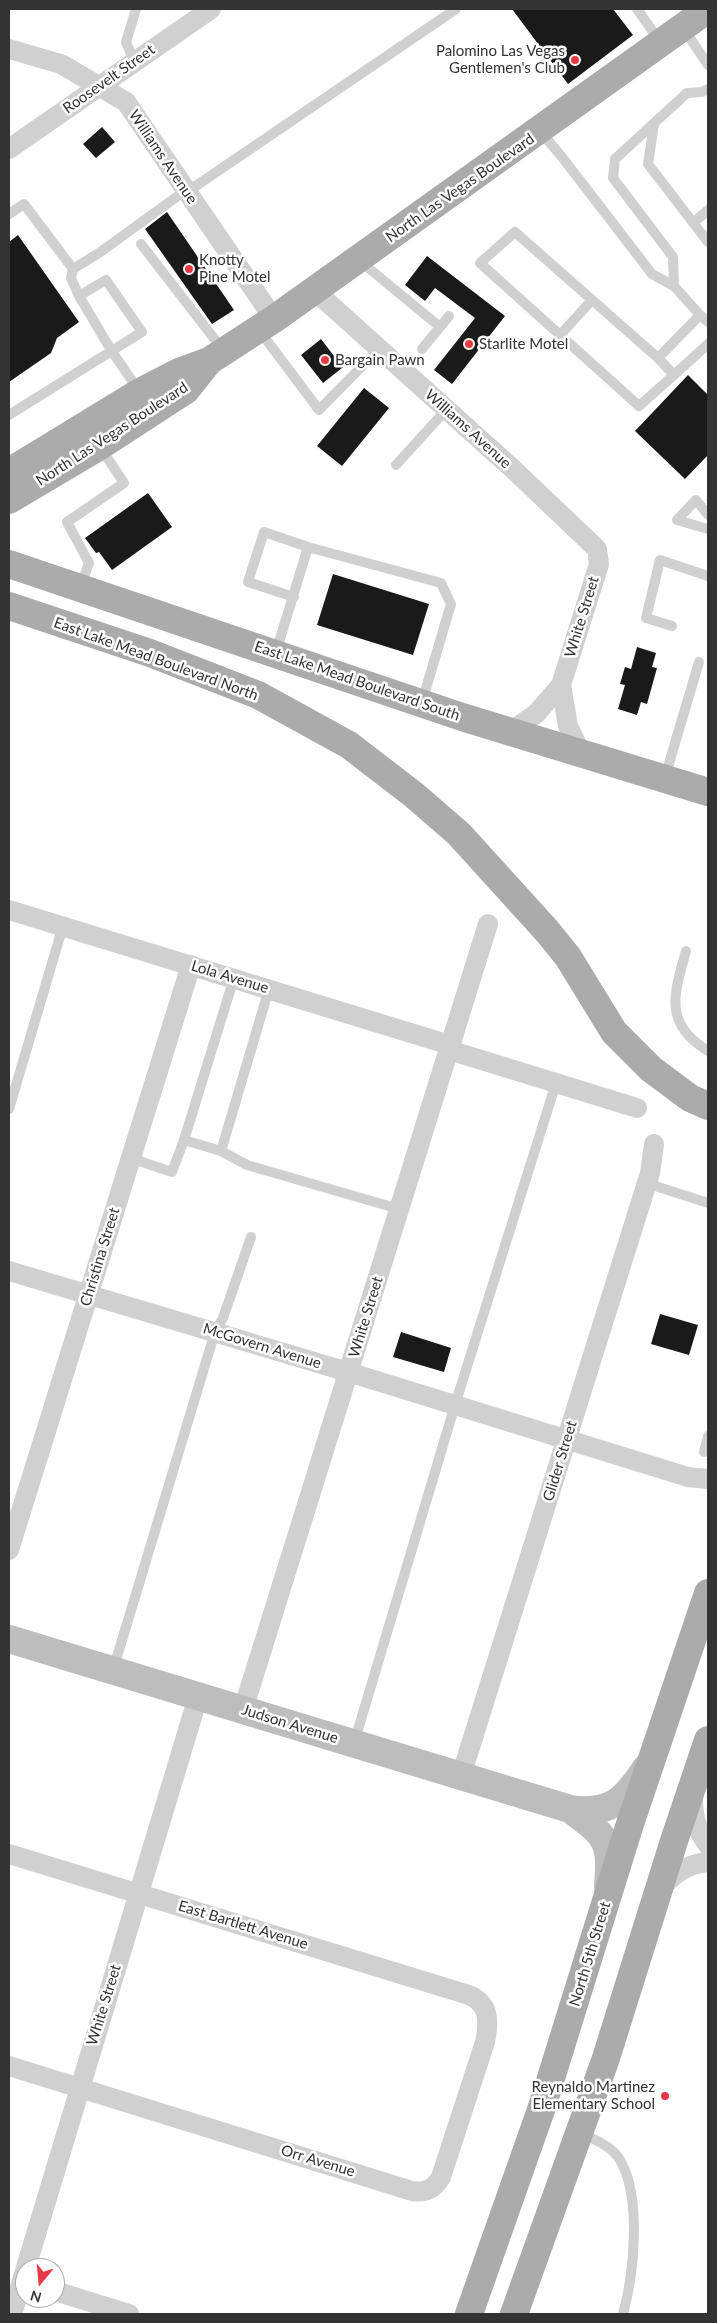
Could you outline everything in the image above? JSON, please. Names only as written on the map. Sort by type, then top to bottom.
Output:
[{"type":"main road","name":"North Las Vegas Boulevard","points":[[9,472],[140,392],[216,356],[266,324],[359,260],[708,10]]},
{"type":"main road","name":"North Las Vegas Boulevard","points":[[9,502],[186,390],[216,356]]},
{"type":"main road","points":[[9,549],[20,567]]},
{"type":"main road","name":"East Lake Mead Boulevard South","points":[[20,567],[421,703],[708,792]]},
{"type":"main road","name":"East Lake Mead Boulevard North","points":[[9,606],[150,653],[258,695],[349,745],[414,795],[458,834],[547,931],[568,957],[614,1032],[651,1069],[690,1098],[708,1106]]},
{"type":"main road","name":"North 5th Street","points":[[469,2314],[542,2107],[651,1761],[708,1593]]},
{"type":"main road","points":[[514,2314],[606,2058],[708,1740]]},
{"type":"street","name":"Roosevelt Street","points":[[9,149],[211,9]]},
{"type":"street","name":"Williams Avenue","points":[[9,49],[61,64],[126,102],[187,191],[266,324]]},
{"type":"street","name":"Williams Avenue","points":[[315,291],[597,549]]},
{"type":"street","name":"White Street","points":[[511,731],[536,714],[562,685],[599,564],[597,549]]},
{"type":"street","name":"White Street","points":[[562,685],[568,726],[581,752]]},
{"type":"street","name":"Lola Avenue","points":[[9,910],[234,978],[637,1108]]},
{"type":"street","name":"White Street","points":[[243,1710],[488,924]]},
{"type":"street","name":"Christina Street","points":[[9,1550],[191,965]]},
{"type":"street","name":"Glider Street","points":[[461,1776],[646,1184],[654,1144]]},
{"type":"street","name":"McGovern Avenue","points":[[9,1271],[455,1404],[688,1477],[708,1478]]},
{"type":"street","name":"McGovern Avenue","points":[[688,1477],[708,1493]]},
{"type":"street","name":"Judson Avenue","points":[[9,1639],[570,1809],[592,1811],[617,1803],[624,1798],[651,1761]]},
{"type":"street","name":"White Street","points":[[25,2258],[80,2087],[198,1697]]},
{"type":"street","points":[[692,1786],[694,1820],[699,1833],[708,1845]]},
{"type":"street","name":"Judson Avenue","points":[[570,1809],[598,1830],[607,1844],[610,1860],[607,1900]]},
{"type":"street","name":"East Bartlett Avenue","points":[[9,1854],[476,1998]]},
{"type":"street","points":[[658,1892],[679,1870],[694,1864],[708,1862]]},
{"type":"street","name":"Orr Avenue","points":[[9,2066],[412,2191],[424,2192],[431,2189],[441,2177],[485,2042],[488,2020],[483,2005],[476,1998]]},
{"type":"street","points":[[65,2294],[129,2314]]},
{"type":"street","name":"White Street","points":[[12,2314],[15,2297]]},
{"type":"lane","points":[[134,61],[126,42],[136,9]]},
{"type":"lane","points":[[140,392],[79,296],[71,278],[73,269],[99,254],[187,191],[456,9]]},
{"type":"lane","points":[[637,9],[662,44]]},
{"type":"lane","points":[[683,28],[708,65]]},
{"type":"lane","points":[[674,286],[673,257],[612,178],[615,159],[687,92],[702,92],[708,88]]},
{"type":"lane","points":[[654,124],[648,164],[708,242]]},
{"type":"lane","points":[[540,131],[652,274],[674,286],[704,318],[658,358]]},
{"type":"lane","points":[[9,214],[24,204],[73,269]]},
{"type":"lane","points":[[693,223],[708,210]]},
{"type":"lane","points":[[674,375],[658,358],[515,232],[480,264],[639,406],[674,375],[708,344]]},
{"type":"lane","points":[[141,244],[216,356]]},
{"type":"lane","points":[[359,260],[440,327]]},
{"type":"lane","points":[[9,414],[142,332],[106,280],[79,296]]},
{"type":"lane","points":[[560,335],[592,300]]},
{"type":"lane","points":[[422,349],[450,316]]},
{"type":"lane","points":[[266,324],[319,410],[379,349]]},
{"type":"lane","points":[[396,466],[446,410]]},
{"type":"lane","points":[[80,588],[89,563],[67,522],[124,483],[100,446]]},
{"type":"lane","points":[[708,515],[696,500],[677,520],[708,529]]},
{"type":"lane","points":[[294,597],[248,582],[264,532],[308,547],[441,583],[451,604],[421,703]]},
{"type":"lane","points":[[276,653],[308,547]]},
{"type":"lane","points":[[672,626],[646,618],[660,560],[708,576]]},
{"type":"lane","points":[[665,778],[699,662]]},
{"type":"lane","points":[[9,1109],[63,926]]},
{"type":"lane","points":[[686,951],[674,1002],[677,1016],[696,1043],[708,1051]]},
{"type":"lane","points":[[130,1158],[172,1172],[184,1140],[234,978]]},
{"type":"lane","points":[[221,1152],[268,989]]},
{"type":"lane","points":[[354,1744],[455,1404],[556,1083]]},
{"type":"lane","points":[[184,1140],[221,1152],[247,1165],[399,1208]]},
{"type":"lane","points":[[646,1184],[708,1203]]},
{"type":"lane","points":[[113,1671],[215,1332],[223,1318],[251,1238]]},
{"type":"lane","points":[[704,1452],[708,1436]]},
{"type":"lane","points":[[579,2133],[602,2142],[620,2159],[627,2178],[632,2208],[634,2250],[629,2293],[623,2314]]},
{"type":"building","name":"Palomino Las Vegas Gentlemen's Club","points":[[512,9],[613,9],[633,35],[568,84]]},
{"type":"building","points":[[102,127],[115,142],[96,158],[83,144]]},
{"type":"building","name":"Knotty Pine Motel","points":[[167,212],[234,310],[212,324],[145,229]]},
{"type":"building","points":[[18,235],[79,322],[57,338],[51,353],[9,382],[9,242]]},
{"type":"building","name":"Starlite Motel","points":[[427,256],[505,316],[452,384],[434,370],[475,318],[435,288],[425,301],[405,285]]},
{"type":"building","name":"Bargain Pawn","points":[[321,339],[334,356],[338,352],[347,364],[323,383],[301,355]]},
{"type":"building","points":[[688,375],[708,395],[708,455],[685,479],[635,431]]},
{"type":"building","points":[[364,388],[389,408],[342,466],[317,446]]},
{"type":"building","points":[[148,493],[172,527],[112,570],[99,552],[96,553],[85,538]]},
{"type":"building","points":[[333,574],[429,604],[413,655],[317,625]]},
{"type":"building","points":[[637,647],[656,653],[652,667],[657,668],[647,704],[641,702],[637,715],[618,709],[625,685],[620,684],[625,667],[631,669]]},
{"type":"building","points":[[660,1314],[698,1325],[689,1355],[651,1344]]},
{"type":"building","points":[[401,1332],[451,1348],[444,1372],[393,1357]]},
{"type":"place","name":"Palomino Las Vegas Gentlemen's Club","points":[[575,60]]},
{"type":"place","name":"Knotty Pine Motel","points":[[189,269]]},
{"type":"place","name":"Starlite Motel","points":[[469,344]]},
{"type":"place","name":"Bargain Pawn","points":[[325,360]]},
{"type":"place","name":"Reynaldo Martinez Elementary School","points":[[665,2096]]}]
